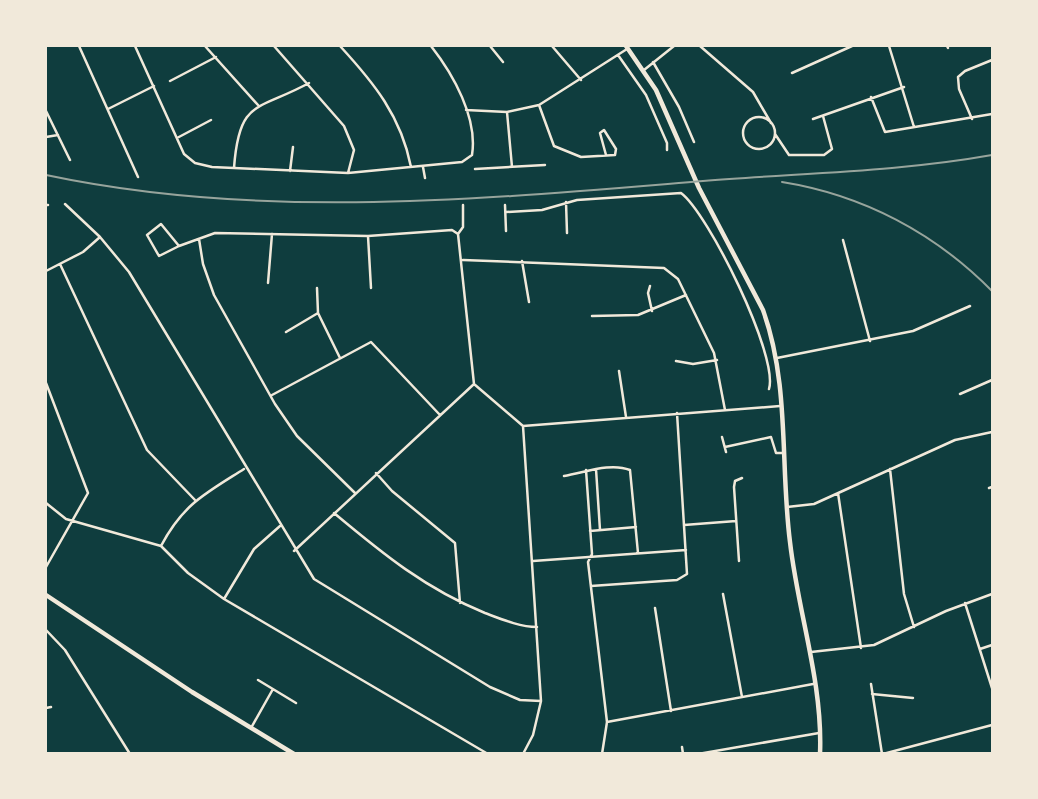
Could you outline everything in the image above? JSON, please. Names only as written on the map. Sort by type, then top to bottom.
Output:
[{"type":"main road","points":[[627,47],[664,104],[699,188],[756,296],[777,358],[783,406],[783,453],[792,561],[815,684],[820,754]]},
{"type":"main road","points":[[46,595],[294,754]]},
{"type":"street","points":[[79,46],[138,177]]},
{"type":"street","points":[[135,46],[184,153],[195,163],[290,172],[348,173],[470,159],[472,141],[466,110],[445,65],[431,46]]},
{"type":"street","points":[[205,46],[258,105]]},
{"type":"street","points":[[274,46],[309,83],[350,137],[354,150],[348,173]]},
{"type":"street","points":[[340,46],[386,100],[400,130],[411,167]]},
{"type":"street","points":[[490,46],[503,62]]},
{"type":"street","points":[[552,46],[581,80]]},
{"type":"street","points":[[644,70],[674,46]]},
{"type":"street","points":[[700,46],[753,92],[789,155],[828,153],[831,149],[823,116]]},
{"type":"street","points":[[792,73],[852,46]]},
{"type":"street","points":[[889,46],[915,127]]},
{"type":"street","points":[[466,110],[507,112],[539,105],[581,80],[627,47]]},
{"type":"street","points":[[618,55],[646,95],[667,143],[667,150]]},
{"type":"street","points":[[170,81],[216,57]]},
{"type":"street","points":[[972,119],[959,89],[958,77],[965,71],[992,60]]},
{"type":"street","points":[[653,62],[674,97],[694,142]]},
{"type":"street","points":[[798,70],[802,78]]},
{"type":"street","points":[[234,168],[239,131],[258,105],[309,83]]},
{"type":"street","points":[[108,109],[154,86]]},
{"type":"street","points":[[813,119],[904,87]]},
{"type":"street","points":[[871,97],[885,132],[992,114]]},
{"type":"street","points":[[539,105],[554,146],[581,157],[606,155],[617,153],[604,130],[600,133],[606,155]]},
{"type":"street","points":[[762,107],[757,117],[748,121],[743,130],[747,145],[757,149],[767,147],[775,134]]},
{"type":"street","points":[[46,111],[70,160]]},
{"type":"street","points":[[507,112],[512,167]]},
{"type":"street","points":[[757,117],[771,123]]},
{"type":"street","points":[[177,138],[211,120]]},
{"type":"street","points":[[46,137],[58,135]]},
{"type":"street","points":[[290,172],[293,147]]},
{"type":"street","points":[[539,158],[540,165]]},
{"type":"street","points":[[478,162],[477,169],[545,164]]},
{"type":"street","points":[[423,166],[425,178]]},
{"type":"street","points":[[506,212],[542,210],[566,202],[681,193],[699,211],[746,301],[767,354],[772,380],[769,388]]},
{"type":"street","points":[[566,202],[567,233]]},
{"type":"street","points":[[65,204],[100,237],[129,272],[294,551],[314,579],[490,687],[520,700],[541,701]]},
{"type":"street","points":[[463,205],[463,222],[458,234],[463,260],[474,384],[523,426],[541,701],[533,735],[523,754]]},
{"type":"street","points":[[505,205],[506,232]]},
{"type":"street","points":[[179,246],[161,224],[147,235],[159,257],[179,246],[215,233],[368,236],[452,230],[458,234]]},
{"type":"street","points":[[268,283],[272,233]]},
{"type":"street","points":[[368,236],[371,288]]},
{"type":"street","points":[[46,271],[83,252],[100,237]]},
{"type":"street","points":[[199,239],[203,264],[214,295],[271,396],[297,436],[355,493]]},
{"type":"street","points":[[843,240],[870,341]]},
{"type":"street","points":[[463,260],[664,268],[678,279],[717,360],[725,410]]},
{"type":"street","points":[[522,261],[529,302]]},
{"type":"street","points":[[60,264],[147,450],[195,500]]},
{"type":"street","points":[[650,286],[648,293],[652,311]]},
{"type":"street","points":[[317,288],[318,313],[340,358]]},
{"type":"street","points":[[592,316],[638,315],[686,295]]},
{"type":"street","points":[[746,301],[756,296]]},
{"type":"street","points":[[777,358],[913,331],[970,306]]},
{"type":"street","points":[[286,332],[318,313]]},
{"type":"street","points":[[271,396],[365,342],[374,343],[440,415]]},
{"type":"street","points":[[676,360],[693,364],[717,360]]},
{"type":"street","points":[[619,371],[626,417]]},
{"type":"street","points":[[960,394],[992,380]]},
{"type":"street","points":[[46,383],[88,493],[46,567]]},
{"type":"street","points":[[294,551],[474,384]]},
{"type":"street","points":[[523,426],[783,406]]},
{"type":"street","points":[[591,586],[682,579],[688,570],[677,413]]},
{"type":"street","points":[[788,508],[814,504],[955,440],[992,432]]},
{"type":"street","points":[[722,437],[726,452]]},
{"type":"street","points":[[725,447],[771,437],[776,453],[783,453]]},
{"type":"street","points":[[161,546],[175,520],[195,500],[245,468]]},
{"type":"street","points":[[890,469],[904,594],[914,627]]},
{"type":"street","points":[[586,470],[591,586],[607,722],[602,754]]},
{"type":"street","points":[[565,475],[586,470],[630,470],[638,553]]},
{"type":"street","points":[[596,470],[600,530]]},
{"type":"street","points":[[376,473],[392,491],[456,543],[460,603]]},
{"type":"street","points":[[739,561],[734,486],[735,481],[742,478]]},
{"type":"street","points":[[838,493],[861,648]]},
{"type":"street","points":[[46,503],[74,521],[161,546],[188,573],[224,599],[488,754]]},
{"type":"street","points":[[334,513],[387,557],[446,597],[505,621],[537,627]]},
{"type":"street","points":[[684,525],[736,521]]},
{"type":"street","points":[[224,599],[254,549],[280,526]]},
{"type":"street","points":[[590,531],[636,527]]},
{"type":"street","points":[[533,561],[687,551]]},
{"type":"street","points":[[723,594],[742,697]]},
{"type":"street","points":[[809,652],[861,648],[887,640],[965,603],[992,594]]},
{"type":"street","points":[[965,603],[992,688]]},
{"type":"street","points":[[655,608],[671,711]]},
{"type":"street","points":[[46,630],[65,650],[130,754]]},
{"type":"street","points":[[980,649],[992,645]]},
{"type":"street","points":[[258,680],[296,703]]},
{"type":"street","points":[[607,722],[815,684]]},
{"type":"street","points":[[871,684],[883,754],[992,725]]},
{"type":"street","points":[[251,728],[273,689]]},
{"type":"street","points":[[872,694],[913,698]]},
{"type":"street","points":[[46,708],[51,707]]},
{"type":"street","points":[[698,754],[820,732]]},
{"type":"street","points":[[682,747],[683,754]]},
{"type":"railway","points":[[46,175],[128,189],[209,198],[374,202],[538,194],[848,171],[992,155]]},
{"type":"railway","points":[[782,182],[841,196],[896,220],[947,251],[992,291]]}]
